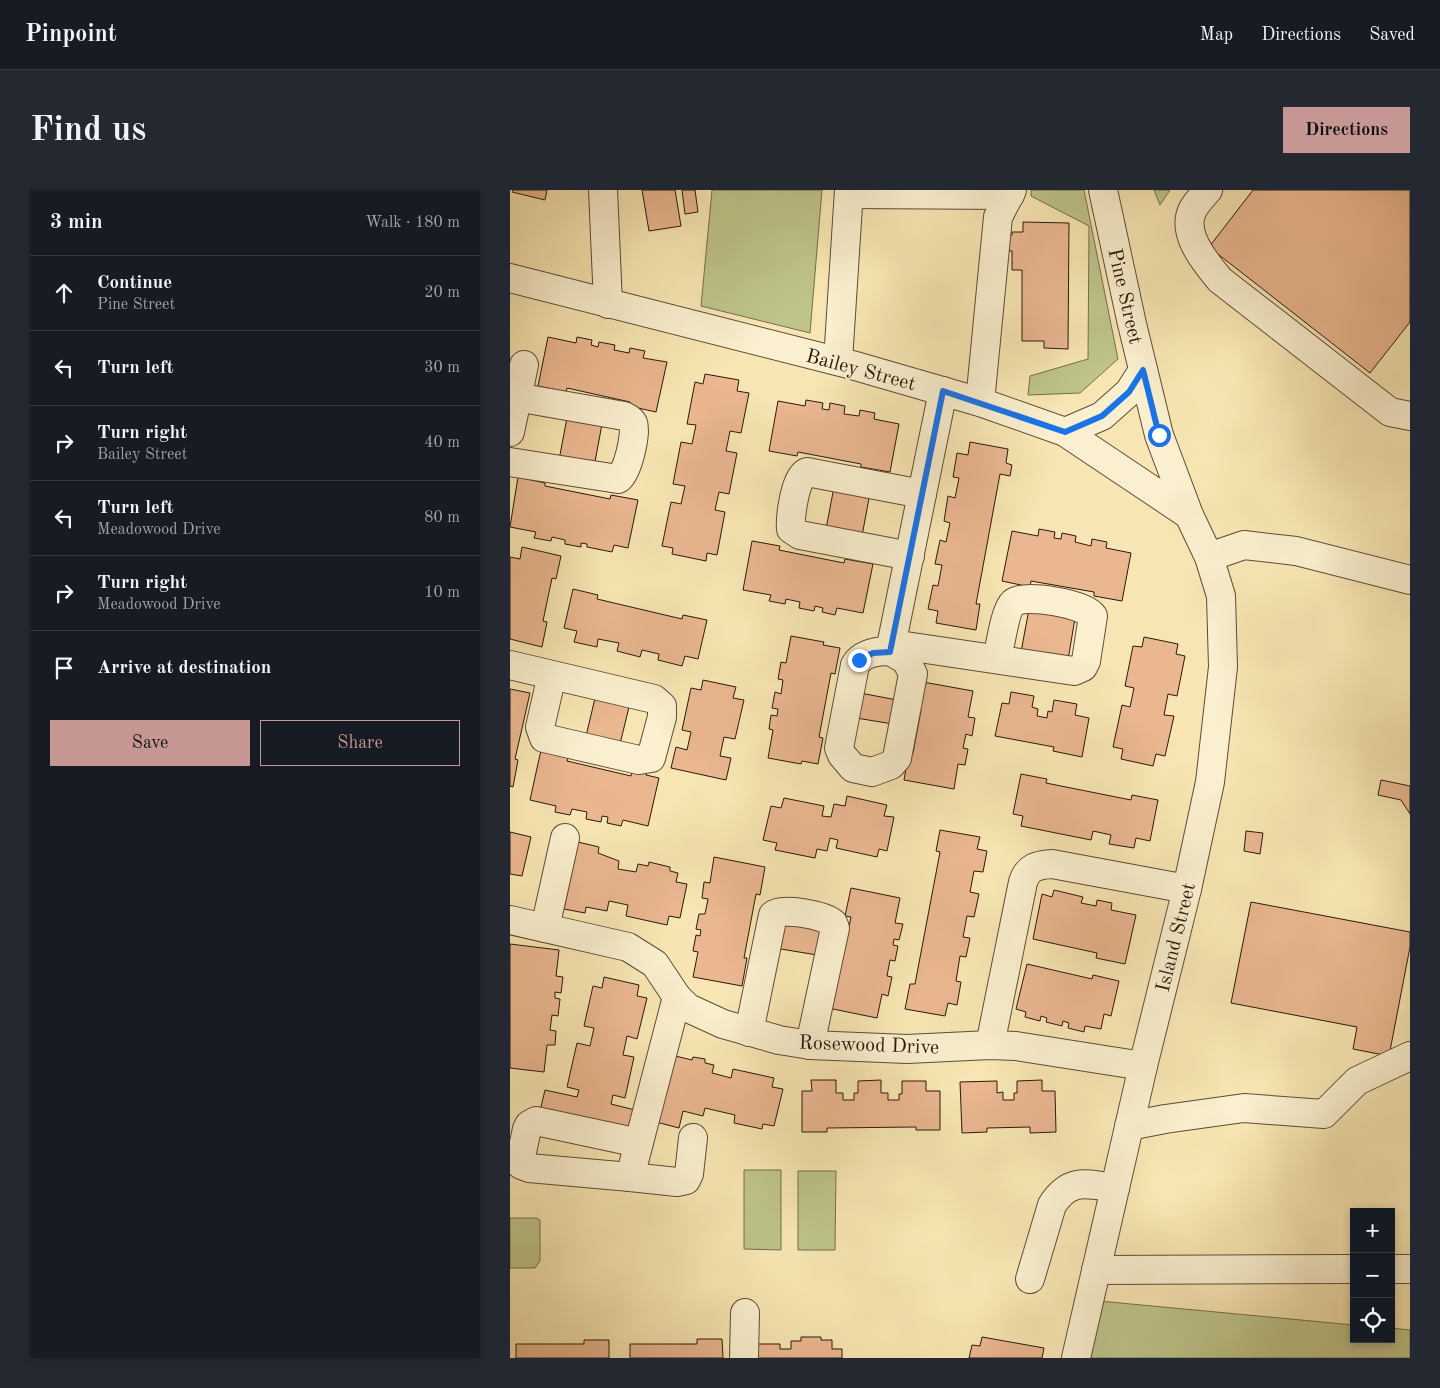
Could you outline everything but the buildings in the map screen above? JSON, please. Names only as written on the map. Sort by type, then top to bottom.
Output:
[{"type":"street","points":[[603,190],[608,304]]},
{"type":"street","name":"Pine Street","points":[[1103,190],[1159,435],[1189,515]]},
{"type":"street","points":[[1208,190],[1192,211],[1191,232],[1198,254],[1220,280],[1390,412],[1410,416]]},
{"type":"street","points":[[838,361],[849,192],[1011,192],[998,218],[980,402]]},
{"type":"street","name":"Bailey Street","points":[[510,278],[838,361],[980,402],[1065,432],[1189,515]]},
{"type":"street","points":[[510,432],[524,365]]},
{"type":"street","points":[[1065,432],[1102,416],[1129,392],[1143,370]]},
{"type":"street","points":[[943,391],[891,648],[998,659]]},
{"type":"street","points":[[510,462],[618,479],[622,477],[627,468],[634,428],[630,419],[624,416],[516,397]]},
{"type":"street","points":[[910,556],[800,535],[791,529],[790,518],[798,483],[803,473],[807,472],[922,494]]},
{"type":"street","name":"Island Street","points":[[1076,1358],[1143,1066],[1187,889],[1210,782],[1222,667],[1221,596],[1209,557],[1189,515]]},
{"type":"street","points":[[1209,557],[1244,545],[1296,551],[1410,580]]},
{"type":"street","points":[[510,665],[552,675]]},
{"type":"street","points":[[546,928],[566,838]]},
{"type":"street","points":[[990,1045],[1023,882],[1026,874],[1032,867],[1052,864],[1187,889]]},
{"type":"street","points":[[749,1032],[773,915],[783,910],[824,918],[833,923],[835,928],[810,1045]]},
{"type":"street","name":"Rosewood Drive","points":[[510,920],[610,942],[640,953],[655,964],[677,997],[688,1008],[699,1014],[749,1032],[810,1045],[907,1049],[990,1045],[1016,1046],[1143,1066]]},
{"type":"street","points":[[630,1177],[677,997]]},
{"type":"street","points":[[1129,1126],[1244,1108],[1324,1114],[1357,1081],[1410,1056]]},
{"type":"street","points":[[639,1143],[536,1121],[529,1125],[520,1157],[521,1165],[529,1168],[677,1182],[686,1180],[689,1174],[693,1138]]},
{"type":"street","points":[[1030,1279],[1052,1205],[1058,1195],[1068,1186],[1076,1184],[1115,1188]]},
{"type":"street","points":[[1096,1270],[1350,1269]]},
{"type":"street","points":[[1395,1269],[1410,1269]]},
{"type":"street","points":[[744,1358],[745,1313]]},
{"type":"green space","points":[[712,190],[822,190],[810,333],[701,306]]},
{"type":"green space","points":[[1031,190],[1084,190],[1118,359],[1080,393],[1028,395],[1030,376],[1088,359],[1089,226],[1031,196]]},
{"type":"green space","points":[[1154,190],[1170,190],[1160,205]]},
{"type":"green space","points":[[744,1170],[781,1170],[781,1250],[744,1249]]},
{"type":"green space","points":[[798,1171],[836,1171],[835,1250],[798,1250]]},
{"type":"green space","points":[[510,1218],[536,1218],[540,1220],[540,1261],[535,1268],[510,1268]]},
{"type":"green space","points":[[1078,1299],[1350,1325],[1350,1343],[1395,1343],[1395,1328],[1410,1330],[1410,1358],[1072,1358]]},
{"type":"route","points":[[859,660],[863,656],[880,651],[890,652],[943,391],[1065,432],[1102,416],[1129,392],[1143,370],[1159,435]]}]
